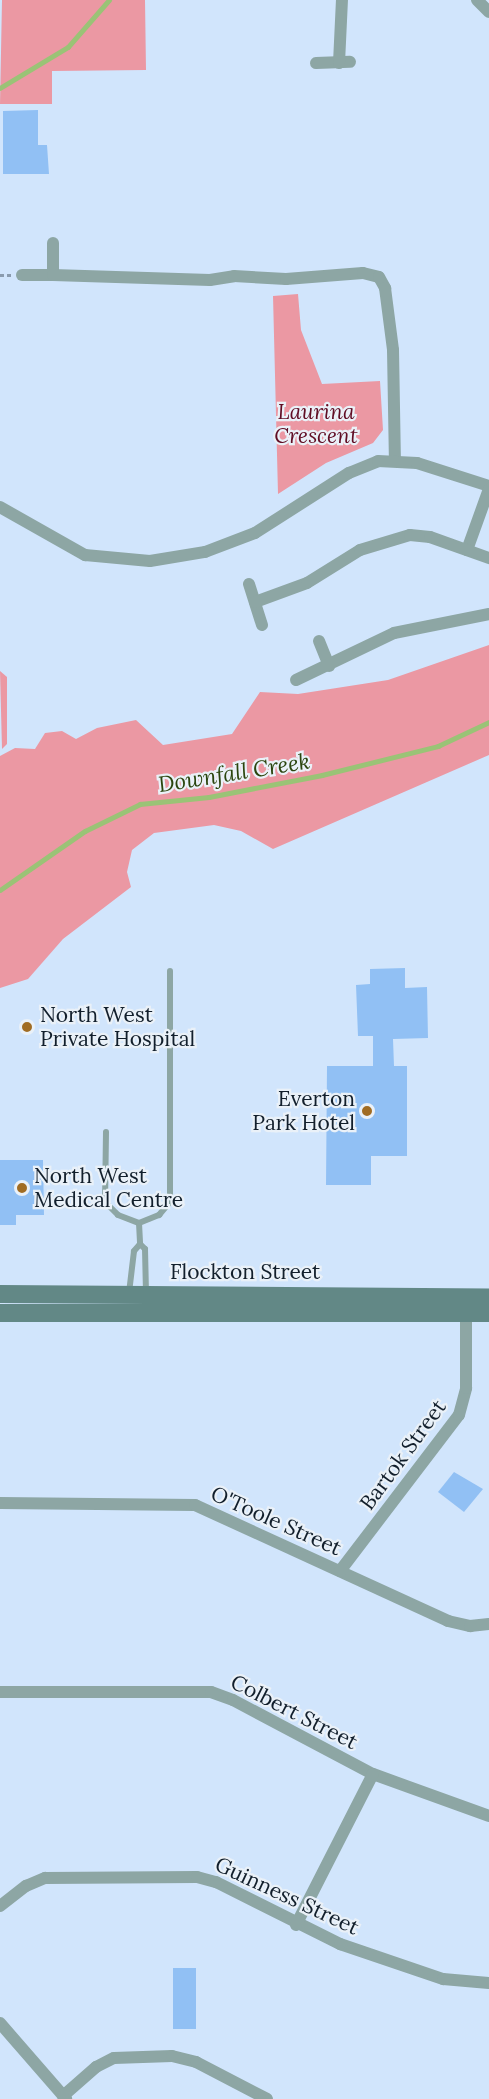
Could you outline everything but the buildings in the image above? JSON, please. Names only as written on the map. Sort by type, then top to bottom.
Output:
[{"type":"street","points":[[316,63],[344,62],[342,0]]},
{"type":"street","points":[[477,0],[489,12]]},
{"type":"street","points":[[53,243],[53,275]]},
{"type":"street","points":[[22,275],[210,280],[234,276],[286,279],[363,273],[378,277],[385,288],[393,350],[395,459]]},
{"type":"street","points":[[0,507],[85,555],[124,562],[168,559],[205,552],[255,533],[349,473],[370,464],[395,459],[429,466],[489,487],[467,550]]},
{"type":"street","points":[[255,602],[307,583],[360,550],[404,536],[424,535],[489,558]]},
{"type":"street","points":[[249,584],[262,625]]},
{"type":"street","points":[[296,680],[394,633],[489,614]]},
{"type":"street","points":[[319,641],[328,666]]},
{"type":"street","name":"Flockton Street","points":[[0,1294],[489,1297]]},
{"type":"street","name":"Flockton Street","points":[[0,1313],[489,1313]]},
{"type":"street","name":"Bartok Street","points":[[340,1571],[462,1409],[466,1388],[466,1313]]},
{"type":"street","name":"O'Toole Street","points":[[0,1503],[185,1503],[206,1508],[448,1621],[470,1626],[489,1624]]},
{"type":"street","name":"Colbert Street","points":[[0,1692],[211,1692],[233,1700],[373,1774],[489,1816]]},
{"type":"street","points":[[296,1925],[373,1774]]},
{"type":"street","name":"Guinness Street","points":[[0,1906],[26,1886],[45,1878],[188,1876],[216,1882],[296,1925],[443,1979],[489,1983]]},
{"type":"street","points":[[0,2023],[64,2097],[89,2072],[114,2058],[172,2056],[196,2062],[263,2098]]},
{"type":"lane","points":[[105,1132],[106,1206],[139,1223],[159,1215],[170,1202],[170,972]]},
{"type":"lane","points":[[138,1294],[145,1249],[140,1244],[139,1223]]},
{"type":"lane","points":[[138,1294],[134,1251],[140,1244]]},
{"type":"green space","points":[[2,0],[145,0],[146,70],[52,71],[52,104],[0,104]]},
{"type":"green space","name":"Laurina Crescent","points":[[298,294],[301,330],[322,384],[380,381],[383,430],[373,443],[326,463],[278,494],[273,296]]},
{"type":"green space","points":[[489,645],[489,755],[273,849],[241,831],[214,825],[154,833],[132,850],[127,872],[131,887],[63,939],[28,979],[0,988],[0,756],[15,748],[35,749],[45,733],[62,731],[76,739],[97,728],[136,720],[163,745],[232,734],[260,692],[298,694],[388,680]]},
{"type":"green space","points":[[0,671],[7,677],[7,744],[2,749]]},
{"type":"waterway","points":[[0,88],[68,47],[109,0]]},
{"type":"waterway","name":"Downfall Creek","points":[[0,890],[85,831],[140,804],[209,797],[322,775],[438,746],[489,722]]},
{"type":"place","name":"North West Private Hospital","points":[[27,1027]]},
{"type":"place","name":"Everton Park Hotel","points":[[367,1111]]},
{"type":"place","name":"North West Medical Centre","points":[[22,1188]]}]
